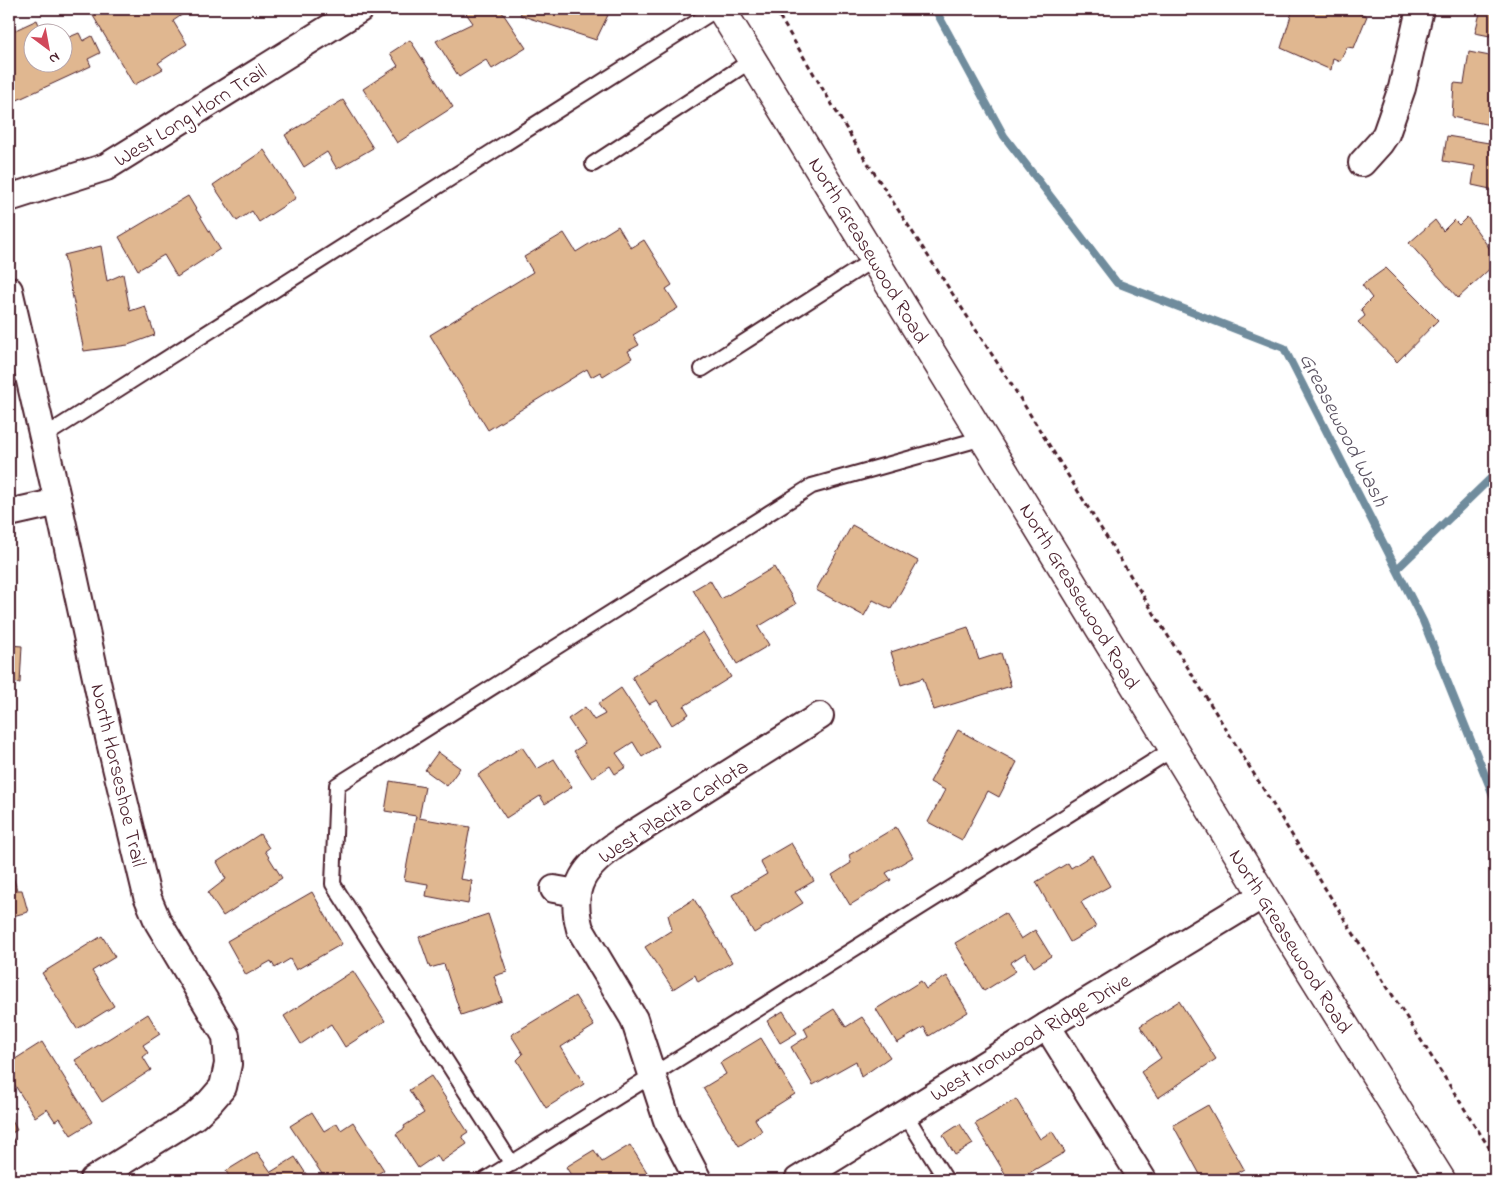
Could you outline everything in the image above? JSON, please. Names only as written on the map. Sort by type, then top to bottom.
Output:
[{"type":"street","name":"West Long Horn Trail","points":[[9,198],[106,167],[360,9]]},
{"type":"street","name":"North Greasewood Road","points":[[722,9],[1263,896],[1441,1180]]},
{"type":"street","points":[[1362,163],[1386,134],[1402,88],[1420,9]]},
{"type":"street","name":"North Horseshoe Trail","points":[[9,290],[58,502],[110,742],[147,896],[158,922],[226,1036],[228,1064],[235,1077],[195,1116],[93,1180]]},
{"type":"street","points":[[9,513],[58,502]]},
{"type":"street","name":"West Placita Carlota","points":[[698,1180],[667,1120],[634,1019],[580,929],[565,891],[578,885],[585,872],[598,857],[820,716]]},
{"type":"street","name":"West Ironwood Ridge Drive","points":[[798,1180],[1047,1026],[1263,896]]},
{"type":"street","points":[[1047,1026],[1142,1180]]},
{"type":"lane","points":[[43,438],[717,9]]},
{"type":"lane","points":[[593,164],[752,60]]},
{"type":"lane","points":[[702,369],[874,259]]},
{"type":"lane","points":[[512,1164],[333,884],[337,785],[812,486],[983,438]]},
{"type":"lane","points":[[485,1180],[1174,749]]},
{"type":"lane","points":[[906,1114],[946,1180]]},
{"type":"path","points":[[776,9],[858,148],[1013,387],[1495,1157]]},
{"type":"building","points":[[89,9],[183,9],[186,12],[173,21],[187,44],[158,63],[163,69],[134,85]]},
{"type":"building","points":[[463,9],[500,9],[526,48],[492,69],[486,60],[459,77],[436,41],[473,23]]},
{"type":"building","points":[[523,9],[592,9],[608,15],[596,40],[520,15]]},
{"type":"building","points":[[1293,9],[1348,9],[1367,16],[1354,48],[1347,47],[1340,61],[1333,58],[1331,70],[1281,48]]},
{"type":"building","points":[[1481,9],[1495,9],[1495,37],[1475,33]]},
{"type":"building","points":[[22,27],[22,72],[72,72],[72,36],[79,33],[83,41],[92,36],[100,53],[88,59],[91,66],[13,102],[9,93],[9,81],[13,80],[9,71],[9,33]]},
{"type":"building","points":[[410,40],[453,107],[397,143],[363,89],[398,66],[390,53]]},
{"type":"building","points":[[1469,52],[1495,57],[1495,126],[1452,117],[1454,83],[1464,84]]},
{"type":"building","points":[[343,100],[373,148],[337,169],[327,152],[304,167],[285,135]]},
{"type":"building","points":[[1447,136],[1495,144],[1495,190],[1472,185],[1475,166],[1443,161]]},
{"type":"building","points":[[264,150],[296,198],[259,222],[252,211],[237,221],[213,185]]},
{"type":"building","points":[[188,196],[220,249],[177,277],[164,255],[138,270],[119,237]]},
{"type":"building","points":[[1467,217],[1495,256],[1495,264],[1458,298],[1409,243],[1435,220],[1443,231],[1454,220],[1459,225]]},
{"type":"building","points":[[618,226],[631,248],[644,240],[672,285],[666,289],[678,308],[633,335],[639,345],[628,351],[632,358],[603,376],[600,372],[591,377],[587,369],[488,430],[430,335],[533,272],[524,257],[564,233],[576,252]]},
{"type":"building","points":[[101,246],[107,281],[123,274],[130,311],[145,306],[155,335],[128,345],[84,351],[64,255]]},
{"type":"building","points":[[1386,268],[1438,320],[1397,362],[1358,322],[1365,316],[1361,309],[1372,298],[1362,285]]},
{"type":"building","points":[[852,525],[918,561],[891,609],[873,600],[864,616],[816,590]]},
{"type":"building","points":[[774,567],[796,604],[758,627],[769,645],[737,664],[693,590],[710,580],[721,599]]},
{"type":"building","points":[[968,627],[979,660],[1001,653],[1011,686],[934,710],[923,678],[901,685],[891,652]]},
{"type":"building","points":[[703,632],[731,677],[684,706],[689,714],[672,725],[657,700],[649,704],[632,677]]},
{"type":"building","points":[[9,645],[22,646],[20,683],[9,682]]},
{"type":"building","points":[[621,688],[659,746],[642,757],[633,742],[616,753],[626,767],[615,774],[610,766],[592,778],[574,751],[585,744],[568,719],[585,707],[594,720],[605,714],[598,704]]},
{"type":"building","points":[[958,730],[1017,762],[999,797],[988,791],[962,840],[928,822],[945,790],[930,782]]},
{"type":"building","points":[[522,747],[537,769],[554,759],[572,787],[545,804],[540,796],[506,818],[478,775]]},
{"type":"building","points":[[438,752],[460,768],[447,786],[425,770]]},
{"type":"building","points":[[390,781],[425,787],[419,818],[470,827],[460,879],[472,881],[468,904],[426,896],[428,884],[404,880],[416,816],[385,811]]},
{"type":"building","points":[[896,827],[913,857],[886,873],[891,880],[850,905],[832,875],[851,863],[849,855]]},
{"type":"building","points":[[260,834],[269,848],[265,851],[282,878],[223,916],[208,893],[226,879],[217,862]]},
{"type":"building","points":[[791,843],[814,881],[795,892],[803,903],[754,933],[732,895],[767,874],[760,861]]},
{"type":"building","points":[[1092,855],[1110,886],[1081,902],[1096,927],[1070,942],[1036,882],[1068,863],[1071,868]]},
{"type":"building","points":[[9,862],[17,890],[22,890],[28,912],[9,917]]},
{"type":"building","points":[[312,892],[342,944],[296,970],[290,959],[275,968],[271,961],[246,975],[227,941]]},
{"type":"building","points":[[694,899],[732,962],[698,982],[695,975],[673,989],[645,947],[672,930],[668,915]]},
{"type":"building","points":[[1005,913],[1021,939],[1035,930],[1051,956],[1034,967],[1025,953],[1010,963],[1016,971],[984,991],[955,943]]},
{"type":"building","points":[[488,914],[507,972],[494,976],[502,1001],[461,1015],[444,964],[430,968],[419,937]]},
{"type":"building","points":[[102,936],[115,957],[92,971],[114,1006],[77,1029],[42,973]]},
{"type":"building","points":[[353,971],[385,1021],[345,1047],[331,1024],[301,1044],[284,1016]]},
{"type":"building","points":[[947,976],[968,1012],[929,1036],[924,1027],[897,1043],[876,1009],[921,981],[926,989]]},
{"type":"building","points":[[575,996],[594,1026],[561,1047],[584,1084],[546,1108],[517,1060],[523,1054],[511,1035]]},
{"type":"building","points":[[1179,1001],[1216,1059],[1158,1098],[1141,1072],[1161,1058],[1140,1026]]},
{"type":"building","points":[[834,1009],[846,1027],[862,1017],[890,1057],[861,1077],[856,1061],[813,1085],[791,1047],[808,1036],[804,1028]]},
{"type":"building","points":[[783,1011],[797,1033],[780,1043],[767,1021]]},
{"type":"building","points":[[148,1014],[160,1034],[143,1045],[148,1053],[143,1057],[151,1070],[102,1102],[75,1060]]},
{"type":"building","points":[[761,1038],[795,1094],[755,1119],[762,1131],[739,1146],[703,1088],[726,1074],[720,1063]]},
{"type":"building","points":[[42,1042],[92,1122],[71,1135],[60,1118],[55,1121],[47,1109],[35,1117],[9,1076],[9,1063]]},
{"type":"building","points":[[431,1076],[468,1132],[462,1136],[467,1144],[441,1162],[437,1155],[418,1168],[396,1134],[405,1128],[404,1126],[424,1113],[409,1090]]},
{"type":"building","points":[[1016,1099],[1040,1139],[1052,1131],[1065,1152],[1017,1180],[1009,1180],[975,1124]]},
{"type":"building","points":[[1208,1105],[1244,1169],[1224,1180],[1203,1180],[1173,1125]]},
{"type":"building","points":[[312,1112],[324,1131],[337,1123],[341,1130],[353,1122],[384,1170],[368,1180],[326,1180],[290,1126]]},
{"type":"building","points":[[9,1115],[17,1130],[10,1134],[15,1142],[9,1145]]},
{"type":"building","points":[[960,1124],[973,1144],[955,1155],[943,1135]]},
{"type":"building","points":[[630,1145],[650,1177],[645,1180],[574,1180],[566,1167],[594,1150],[602,1162]]},
{"type":"building","points":[[257,1152],[271,1172],[295,1157],[310,1180],[231,1180],[226,1171]]},
{"type":"waterway","name":"Greasewood Wash","points":[[935,9],[1004,136],[1117,283],[1284,348],[1423,621],[1495,800]]},
{"type":"waterway","points":[[1397,569],[1495,474]]}]
